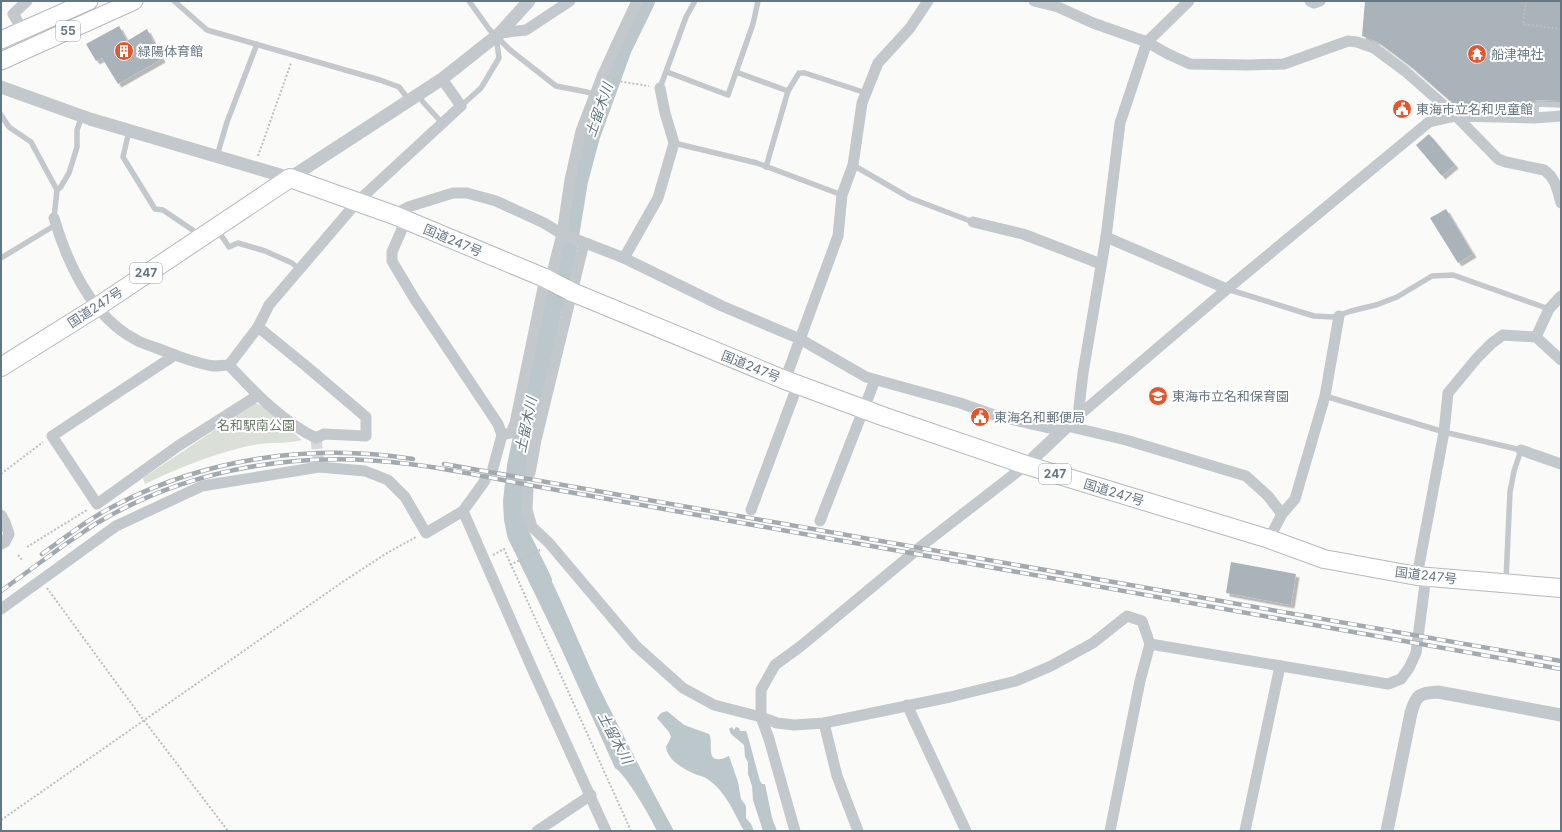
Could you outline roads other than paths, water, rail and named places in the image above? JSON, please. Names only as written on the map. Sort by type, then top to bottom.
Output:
[{"type":"highway","name":"国道247号","points":[[1,367],[97,306],[290,178],[400,218],[791,382],[1026,465],[1269,539],[1324,559],[1422,576],[1561,588]]},
{"type":"main road","name":"55","points":[[1,40],[89,1]]},
{"type":"main road","name":"55","points":[[1,61],[134,1]]},
{"type":"street","points":[[23,30],[13,14],[27,1]]},
{"type":"street","points":[[1,87],[82,116],[290,178],[442,79],[498,34],[528,1]]},
{"type":"street","points":[[498,34],[526,30],[570,1]]},
{"type":"street","points":[[502,435],[511,433],[515,423],[548,279],[562,234],[570,180],[581,132],[615,45],[637,1]]},
{"type":"street","points":[[751,510],[791,382],[800,339],[838,236],[842,195],[853,165],[862,103],[878,63],[910,28],[928,1]]},
{"type":"street","points":[[1039,1],[1059,4],[1093,23],[1147,42],[1190,64],[1284,64],[1348,41],[1357,42],[1374,48],[1405,71],[1456,116],[1498,159],[1544,170],[1549,173],[1553,177],[1560,199]]},
{"type":"street","points":[[1078,416],[1083,373],[1106,237],[1120,123],[1147,42],[1189,1]]},
{"type":"street","points":[[1310,1],[1314,3],[1320,1]]},
{"type":"street","points":[[55,222],[79,282],[112,323],[138,341],[175,355],[214,366],[229,365],[258,327],[269,305],[357,202],[462,106],[442,79]]},
{"type":"street","points":[[624,258],[658,198],[674,143],[665,113],[660,88]]},
{"type":"street","points":[[795,831],[769,739],[761,717],[762,690],[775,665],[801,646],[924,544],[1026,465],[1078,416],[1227,289],[1429,122],[1456,116],[1535,118],[1561,116]]},
{"type":"street","points":[[493,468],[502,435],[498,424],[414,298],[392,261],[392,252],[400,218],[408,207],[453,193],[467,193],[496,201],[544,223],[562,234],[624,258],[722,306],[800,339],[866,377],[960,403],[997,416],[1126,440],[1246,476],[1268,496],[1282,514]]},
{"type":"street","points":[[973,222],[1023,234],[1101,264]]},
{"type":"street","points":[[1106,237],[1227,289]]},
{"type":"street","points":[[530,473],[536,440],[582,242]]},
{"type":"street","points":[[1536,337],[1549,309],[1561,296]]},
{"type":"street","points":[[1269,539],[1282,514],[1295,499],[1325,396],[1338,316]]},
{"type":"street","points":[[229,365],[257,396],[305,432],[316,438],[324,434],[366,436],[366,417],[258,327]]},
{"type":"street","points":[[1150,644],[1388,684],[1401,679],[1409,668],[1416,653],[1422,576],[1444,432],[1448,393],[1492,342],[1503,335],[1536,337],[1561,360]]},
{"type":"street","points":[[175,355],[52,436],[96,504],[178,446],[257,396]]},
{"type":"street","points":[[820,521],[875,380]]},
{"type":"street","points":[[1521,450],[1561,464]]},
{"type":"street","points":[[1,609],[116,526],[202,486],[319,467],[364,471],[388,480],[405,497],[426,533],[463,511],[484,482]]},
{"type":"street","points":[[528,490],[527,510],[532,528],[549,543],[636,646],[683,688],[714,705],[761,717],[777,723],[794,725],[824,723],[950,697],[1016,681],[1051,666],[1093,643],[1127,616],[1142,620],[1150,644],[1140,681],[1110,831]]},
{"type":"street","points":[[463,511],[606,831]]},
{"type":"street","points":[[1,515],[9,534],[5,542],[1,544]]},
{"type":"street","points":[[1245,831],[1280,666]]},
{"type":"street","points":[[1387,831],[1414,701],[1424,692],[1438,692],[1561,715]]},
{"type":"street","points":[[907,705],[966,831]]},
{"type":"street","points":[[824,723],[837,776],[858,831]]},
{"type":"street","points":[[537,831],[591,795]]},
{"type":"lane","points":[[174,1],[207,30],[399,87],[423,102],[443,124]]},
{"type":"lane","points":[[468,1],[482,19],[498,34],[510,50],[556,86],[595,95]]},
{"type":"lane","points":[[660,88],[684,24],[695,1]]},
{"type":"lane","points":[[666,72],[728,95],[753,24],[758,1]]},
{"type":"lane","points":[[462,106],[480,88],[500,58],[498,34]]},
{"type":"lane","points":[[217,156],[227,122],[257,44]]},
{"type":"lane","points":[[736,72],[788,91]]},
{"type":"lane","points":[[766,167],[788,91],[799,73],[805,73],[866,93]]},
{"type":"lane","points":[[1535,118],[1537,104],[1561,105]]},
{"type":"lane","points":[[1,115],[9,127],[31,142],[57,190],[55,222],[52,227],[1,258]]},
{"type":"lane","points":[[57,190],[60,188],[69,173],[77,147],[77,130],[82,116]]},
{"type":"lane","points":[[130,131],[123,157],[144,193],[155,210],[163,210],[194,232],[199,238]]},
{"type":"lane","points":[[674,143],[766,167],[842,195]]},
{"type":"lane","points":[[853,165],[910,198],[973,222]]},
{"type":"lane","points":[[216,228],[229,247],[238,243],[265,251],[292,263],[299,269]]},
{"type":"lane","points":[[1227,289],[1314,316],[1338,316],[1397,297],[1432,276],[1453,274],[1549,309]]},
{"type":"lane","points":[[1325,396],[1444,432],[1521,450],[1514,471],[1510,492],[1506,584]]},
{"type":"water","points":[[536,550],[560,599],[598,685],[674,831],[657,831],[632,787],[615,768],[561,648],[518,559]]},
{"type":"water","points":[[667,711],[684,725],[709,734],[711,754],[713,757],[716,759],[723,759],[729,756],[738,782],[741,799],[746,806],[746,818],[754,831],[744,831],[729,803],[715,785],[706,778],[682,768],[670,757],[666,747],[671,737],[669,732],[657,718],[661,713]]},
{"type":"water","points":[[732,727],[734,730],[736,727],[739,728],[740,731],[746,731],[747,733],[760,781],[762,784],[765,784],[772,818],[777,831],[763,831],[753,800],[752,786],[748,774],[748,762],[745,757],[744,745],[731,734],[729,729]]},
{"type":"waterway","name":"土留木川","points":[[541,581],[518,534],[514,502],[518,466],[551,309],[561,278],[577,181],[589,136],[621,48],[644,1]]},
{"type":"tunnel","points":[[316,438],[319,467]]},
{"type":"tunnel","points":[[484,482],[493,468]]},
{"type":"railway","points":[[42,554],[89,521],[118,504],[152,488],[188,475],[225,465],[262,458],[299,454],[375,454],[413,459]]},
{"type":"railway","points":[[1,591],[97,523],[133,504],[170,488],[209,476],[248,467],[328,459],[369,460],[448,470],[1561,669]]},
{"type":"railway","points":[[444,464],[1561,661]]},
{"type":"place","name":"緑陽体育館","points":[[124,51]]},
{"type":"place","name":"船津神社","points":[[1477,54]]},
{"type":"place","name":"東海市立名和児童館","points":[[1402,109]]},
{"type":"place","name":"東海市立名和保育園","points":[[1158,396]]},
{"type":"place","name":"東海名和郵便局","points":[[980,417]]},
{"type":"park label","name":"名和駅南公園","points":[[256,425]]}]
